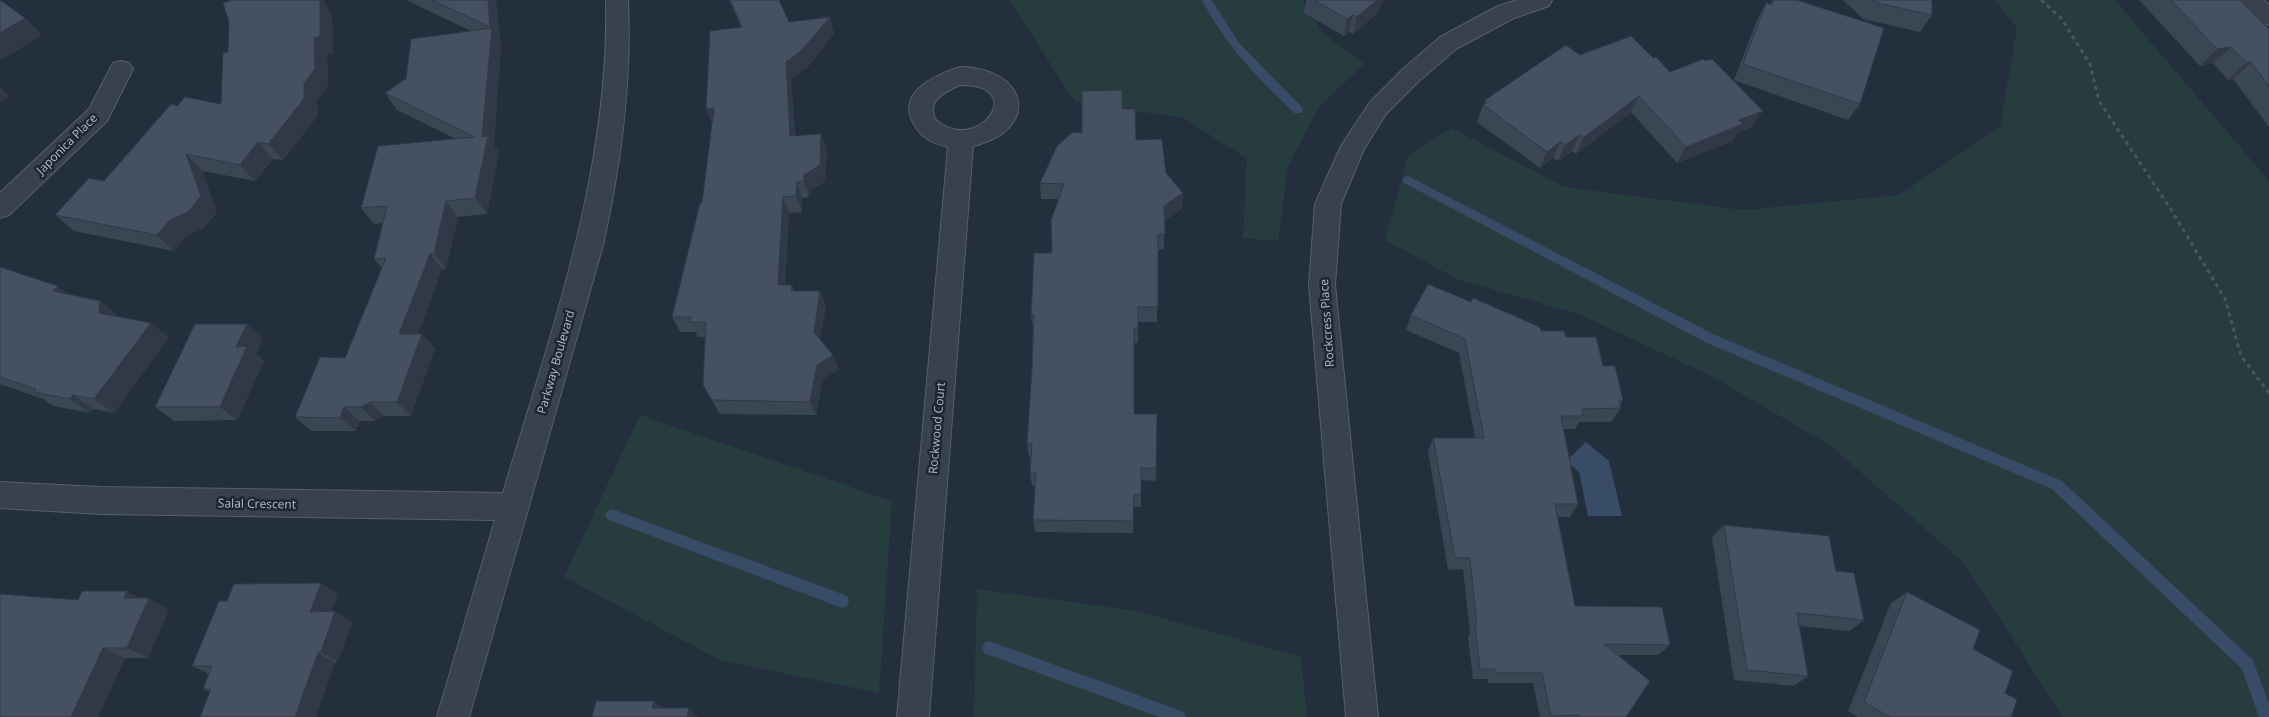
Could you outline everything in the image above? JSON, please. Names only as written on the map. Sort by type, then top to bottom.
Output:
[{"type":"street","name":"Parkway Boulevard","points":[[453,717],[590,245],[605,177],[615,116],[617,0]]},
{"type":"street","name":"Rockcress Place","points":[[1362,717],[1322,285],[1328,204],[1353,146],[1378,108],[1411,75],[1448,43],[1506,12],[1541,0]]},
{"type":"street","points":[[2249,0],[2269,17]]},
{"type":"street","name":"Japonica Place","points":[[0,208],[98,115],[121,69]]},
{"type":"street","name":"Rockwood Court","points":[[913,717],[961,138]]},
{"type":"street","name":"Salal Crescent","points":[[0,495],[94,500],[439,508],[513,507]]},
{"type":"path","points":[[2041,0],[2061,18],[2090,64],[2099,101],[2172,211],[2225,300],[2241,356],[2269,393]]},
{"type":"green space","points":[[1009,0],[1302,0],[1323,33],[1364,64],[1319,107],[1288,166],[1278,241],[1243,238],[1247,159],[1184,118],[1075,102]]},
{"type":"green space","points":[[1995,0],[2115,0],[2269,181],[2269,717],[2063,717],[1963,562],[1831,446],[1711,376],[1581,315],[1457,279],[1385,240],[1409,154],[1452,128],[1564,187],[1743,210],[1899,195],[2000,127],[2017,28]]},
{"type":"green space","points":[[640,415],[892,501],[879,693],[720,660],[564,577]]},
{"type":"green space","points":[[977,589],[1137,611],[1301,657],[1307,717],[974,717]]},
{"type":"water","points":[[1586,442],[1609,461],[1622,516],[1588,516],[1579,472],[1566,461]]},
{"type":"building","points":[[0,0],[25,18],[0,33]]},
{"type":"building","points":[[232,0],[320,1],[320,36],[314,38],[315,69],[304,83],[304,99],[268,144],[258,142],[240,165],[186,154],[201,196],[188,212],[170,220],[157,235],[55,215],[89,178],[104,181],[171,104],[177,106],[185,97],[221,104],[223,53],[228,52],[229,22],[223,3]]},
{"type":"building","points":[[432,0],[488,0],[490,27]]},
{"type":"building","points":[[730,0],[779,0],[789,22],[830,17],[801,51],[786,62],[790,136],[821,134],[820,165],[804,175],[804,181],[797,182],[796,196],[783,197],[778,285],[792,285],[791,291],[820,291],[814,332],[833,355],[817,365],[810,402],[712,400],[703,385],[706,322],[690,322],[691,317],[672,317],[700,203],[702,203],[714,108],[706,109],[710,31],[742,27]]},
{"type":"building","points":[[1314,0],[1377,0],[1357,17],[1353,15],[1347,19]]},
{"type":"building","points":[[1774,0],[1797,0],[1884,28],[1860,104],[1743,64],[1766,3],[1772,5]]},
{"type":"building","points":[[1873,0],[1932,0],[1932,15],[1874,2]]},
{"type":"building","points":[[2171,0],[2240,0],[2269,29],[2269,86],[2251,62],[2246,63],[2231,47],[2217,49]]},
{"type":"building","points":[[492,28],[482,137],[488,136],[475,198],[446,201],[434,253],[430,254],[399,334],[422,334],[397,402],[370,402],[361,407],[344,407],[340,418],[295,417],[320,357],[345,358],[386,258],[374,259],[387,206],[361,208],[378,146],[475,137],[385,93],[406,79],[411,39]]},
{"type":"building","points":[[1631,36],[1653,58],[1656,57],[1670,72],[1703,59],[1705,61],[1712,59],[1763,111],[1739,120],[1743,124],[1686,147],[1639,96],[1583,138],[1579,135],[1565,145],[1560,142],[1547,152],[1483,105],[1487,102],[1485,100],[1566,45],[1580,55]]},
{"type":"building","points":[[1122,90],[1122,109],[1135,109],[1136,140],[1162,139],[1166,173],[1183,193],[1164,206],[1165,234],[1158,234],[1158,307],[1138,307],[1138,328],[1134,328],[1134,414],[1157,414],[1156,468],[1141,468],[1141,495],[1134,494],[1133,521],[1033,520],[1036,473],[1030,473],[1032,444],[1027,444],[1034,314],[1031,314],[1034,253],[1052,253],[1051,220],[1064,184],[1040,183],[1057,146],[1073,132],[1082,133],[1082,91]]},
{"type":"building","points":[[0,267],[58,286],[53,291],[100,301],[99,313],[151,323],[94,399],[73,395],[70,399],[34,392],[36,389],[0,377]]},
{"type":"building","points":[[1428,284],[1471,302],[1473,298],[1540,327],[1541,331],[1564,331],[1566,337],[1596,337],[1603,366],[1615,366],[1623,400],[1619,400],[1621,408],[1582,409],[1583,416],[1561,416],[1578,504],[1555,504],[1575,606],[1662,607],[1670,645],[1604,644],[1650,681],[1626,717],[1551,716],[1542,673],[1496,673],[1495,669],[1480,669],[1470,558],[1455,558],[1433,438],[1484,438],[1465,339],[1411,315]]},
{"type":"building","points":[[195,324],[247,324],[236,347],[247,346],[220,407],[155,407]]},
{"type":"building","points":[[1724,525],[1829,536],[1836,571],[1854,573],[1864,620],[1797,613],[1808,676],[1747,670]]},
{"type":"building","points":[[321,583],[310,612],[335,611],[295,717],[200,717],[211,689],[203,689],[212,666],[192,666],[219,601],[227,601],[234,584]]},
{"type":"building","points":[[82,591],[127,591],[124,598],[149,598],[127,648],[103,648],[71,717],[0,717],[0,594],[78,600]]},
{"type":"building","points":[[1907,592],[1980,630],[1973,649],[2013,671],[2005,693],[2017,700],[2011,717],[1890,717],[1864,702]]},
{"type":"building","points":[[596,701],[654,701],[652,708],[689,708],[687,717],[592,717]]},
{"type":"waterway","points":[[1207,0],[1225,31],[1247,59],[1298,110]]},
{"type":"waterway","points":[[1408,180],[1711,339],[2057,485],[2248,665],[2266,717]]},
{"type":"waterway","points":[[612,515],[842,601]]},
{"type":"waterway","points":[[989,648],[1179,717]]}]
